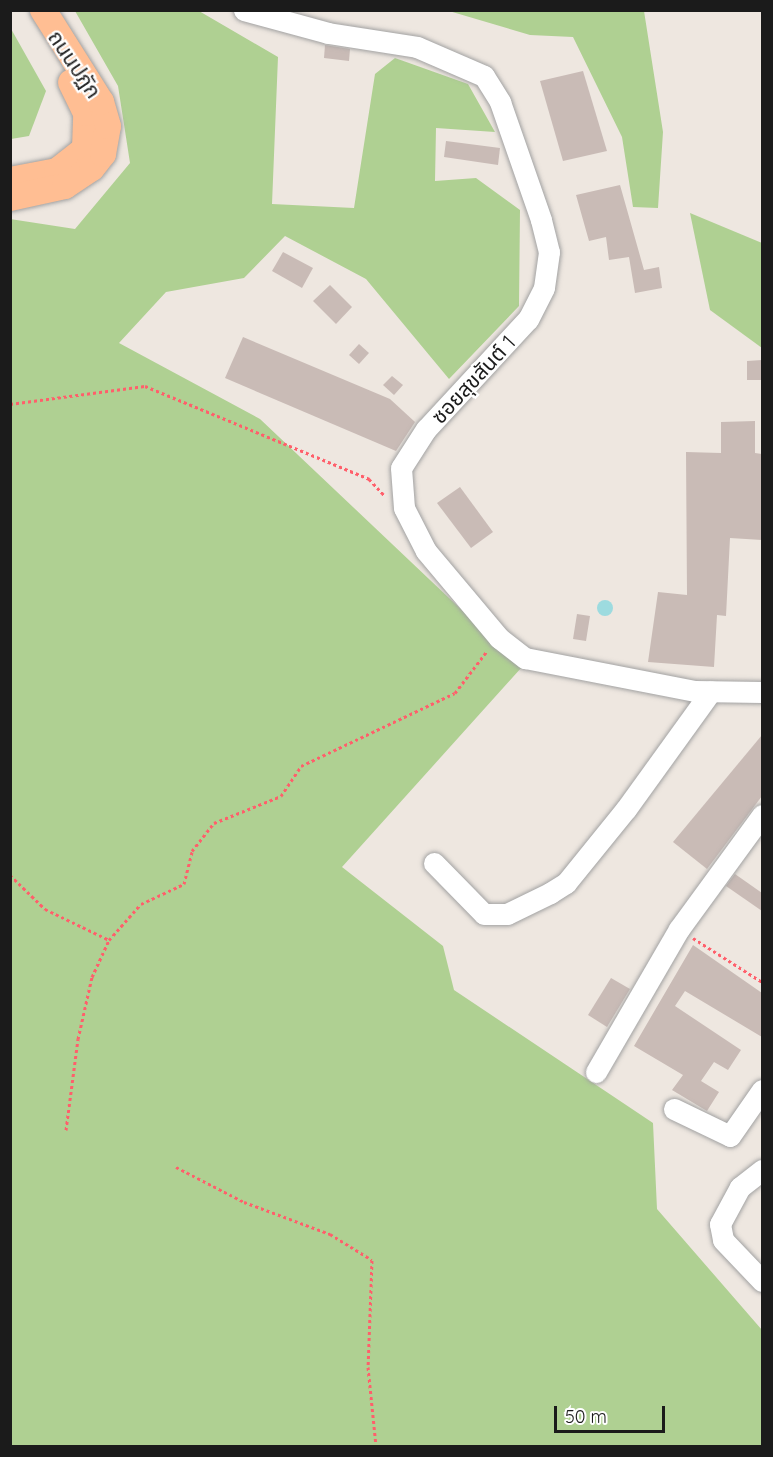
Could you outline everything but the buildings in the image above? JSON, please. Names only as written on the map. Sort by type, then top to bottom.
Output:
[{"type":"main road","name":"ถนนปฏัก","points":[[10,180],[57,171],[75,161],[89,133],[80,94],[43,45],[26,10]]},
{"type":"main road","name":"ถนนปฏัก","points":[[10,198],[79,178],[103,154],[106,141],[108,126],[101,102],[43,10]]},
{"type":"street","name":"ซอยสุขสันต์ 1","points":[[246,11],[328,33],[417,47],[484,76],[500,102],[541,220],[549,252],[544,288],[528,319],[419,439],[401,468],[404,508],[426,551],[499,638],[525,658],[550,666],[711,691],[762,692]]},
{"type":"street","points":[[434,863],[484,914],[507,914],[550,893],[566,883],[620,817],[711,691]]},
{"type":"street","points":[[596,1072],[679,929],[762,815]]},
{"type":"street","points":[[675,1109],[730,1136],[762,1090]]},
{"type":"street","points":[[762,1170],[740,1187],[720,1224],[723,1240],[762,1281]]},
{"type":"path","points":[[10,404],[145,386],[369,478],[404,508]]},
{"type":"path","points":[[66,1130],[78,1039],[92,977],[109,940],[141,904],[184,884],[192,851],[214,823],[281,796],[310,761],[455,693],[499,638]]},
{"type":"path","points":[[10,875],[45,909],[109,940]]},
{"type":"path","points":[[679,929],[762,982]]},
{"type":"path","points":[[176,1167],[244,1202],[330,1234],[372,1260],[368,1367],[375,1446]]},
{"type":"green space","points":[[75,11],[199,11],[278,57],[272,204],[354,208],[375,74],[395,58],[468,84],[495,132],[436,128],[435,181],[476,178],[520,210],[519,306],[449,379],[366,279],[285,236],[244,278],[166,292],[119,343],[260,419],[522,667],[342,867],[443,946],[454,990],[653,1123],[657,1209],[762,1330],[762,1446],[11,1446],[10,219],[75,229],[130,163],[118,86]]},
{"type":"green space","points":[[449,11],[644,11],[663,132],[658,208],[633,207],[622,137],[573,37],[530,35]]},
{"type":"green space","points":[[10,27],[46,91],[29,136],[11,139]]},
{"type":"green space","points":[[690,213],[762,243],[762,348],[710,310]]},
{"type":"water","points":[[602,600],[608,600],[613,608],[611,614],[602,616],[597,611],[597,605]]}]
